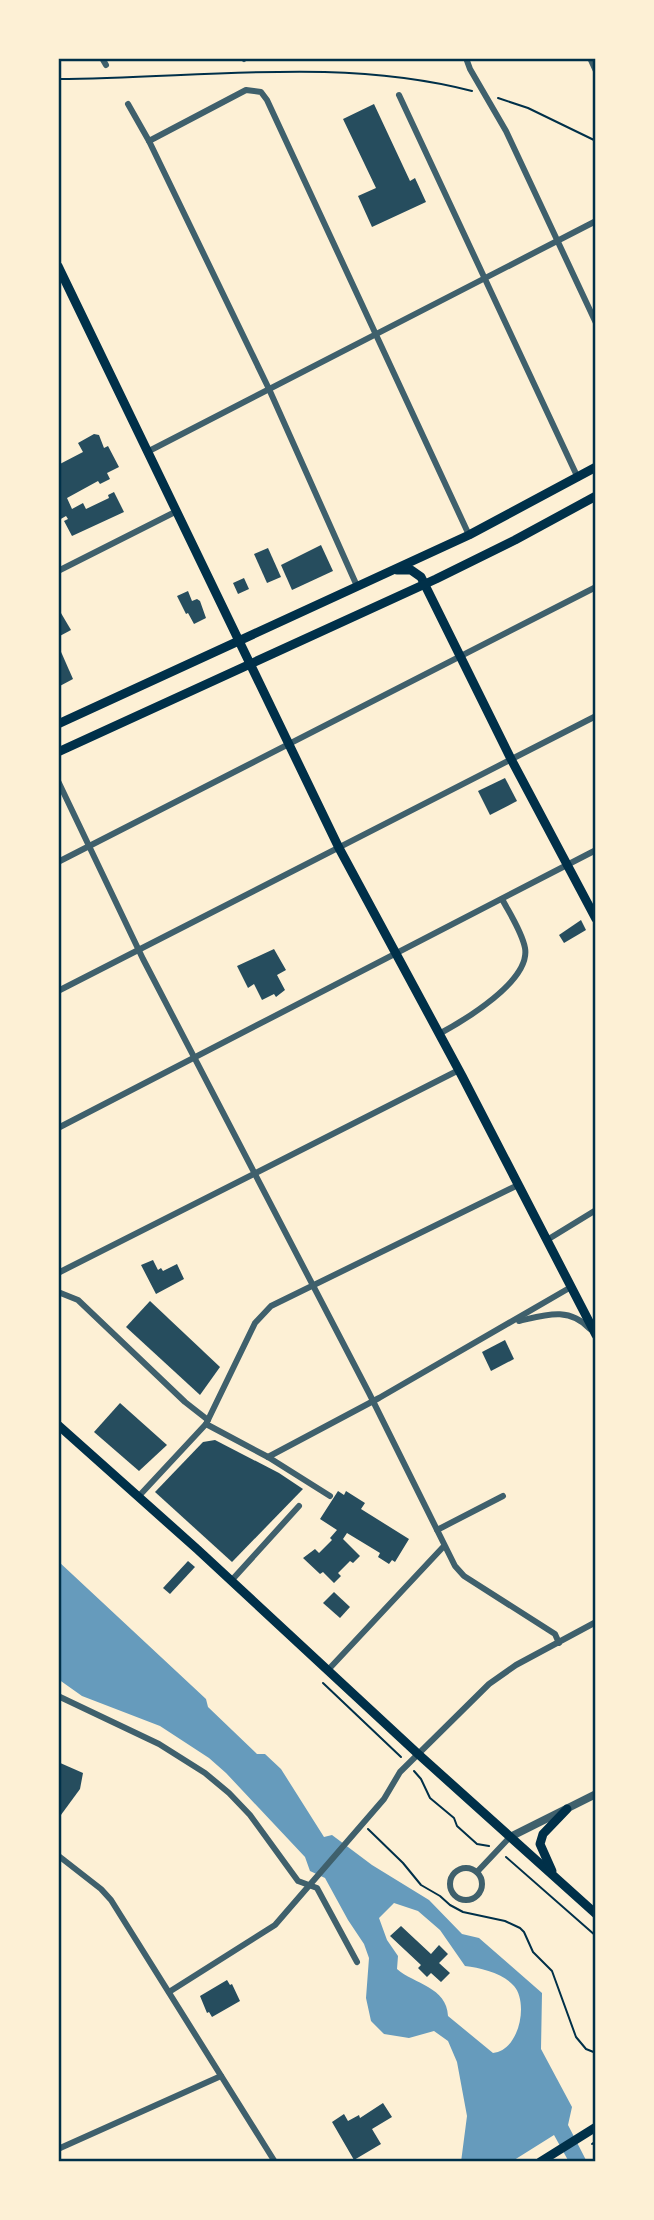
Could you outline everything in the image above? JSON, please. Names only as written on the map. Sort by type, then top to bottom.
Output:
[{"type":"main road","points":[[58,266],[61,281],[149,451],[339,848],[459,1070],[596,1335]]},
{"type":"main road","points":[[58,724],[469,535],[596,467]]},
{"type":"main road","points":[[58,752],[425,584],[596,496]]},
{"type":"main road","points":[[393,570],[416,571],[425,584],[511,759],[596,919]]},
{"type":"main road","points":[[58,1425],[596,1914]]},
{"type":"main road","points":[[554,1876],[540,1844],[543,1835],[567,1810]]},
{"type":"main road","points":[[540,2162],[596,2127]]},
{"type":"street","points":[[102,58],[106,65]]},
{"type":"street","points":[[466,58],[506,131],[596,323]]},
{"type":"street","points":[[590,58],[596,71]]},
{"type":"street","points":[[149,141],[246,90],[261,92],[469,535]]},
{"type":"street","points":[[399,95],[578,478]]},
{"type":"street","points":[[128,104],[149,141],[269,389],[357,586]]},
{"type":"street","points":[[149,451],[596,221]]},
{"type":"street","points":[[58,571],[177,511]]},
{"type":"street","points":[[58,862],[596,587]]},
{"type":"street","points":[[58,991],[596,716]]},
{"type":"street","points":[[58,781],[139,951],[313,1284],[458,1571],[555,1634],[559,1643]]},
{"type":"street","points":[[58,1128],[596,850]]},
{"type":"street","points":[[439,1034],[484,1006],[511,980],[522,965],[525,946],[502,899]]},
{"type":"street","points":[[58,1273],[459,1070]]},
{"type":"street","points":[[139,1496],[207,1422],[255,1323],[271,1306],[518,1185]]},
{"type":"street","points":[[547,1240],[596,1210]]},
{"type":"street","points":[[268,1457],[373,1401],[571,1287]]},
{"type":"street","points":[[58,1292],[78,1300],[207,1422],[330,1496]]},
{"type":"street","points":[[510,1323],[570,1314],[596,1335]]},
{"type":"street","points":[[437,1530],[503,1496]]},
{"type":"street","points":[[231,1581],[299,1506]]},
{"type":"street","points":[[328,1670],[444,1546]]},
{"type":"street","points":[[169,1992],[275,1925],[350,1840],[417,1753],[497,1678],[596,1622]]},
{"type":"street","points":[[58,1696],[159,1744],[205,1773],[229,1793],[250,1815],[298,1881],[317,1888],[357,1962]]},
{"type":"street","points":[[477,1872],[510,1837],[596,1794]]},
{"type":"street","points":[[60,1857],[106,1894],[275,2162]]},
{"type":"street","points":[[463,1868],[477,1872],[482,1881],[477,1896],[466,1900],[456,1896],[451,1888],[454,1874],[463,1868]]},
{"type":"street","points":[[58,2150],[221,2076]]},
{"type":"path","points":[[58,79],[182,74],[373,74],[419,79],[528,108],[596,141]]},
{"type":"path","points":[[363,1823],[421,1885],[450,1905],[463,1912],[505,1921],[520,1928],[533,1952],[552,1971],[576,2036],[586,2049],[596,2053]]},
{"type":"path","points":[[506,1857],[596,1936]]},
{"type":"path","points":[[592,2144],[596,2141]]},
{"type":"water","points":[[58,1561],[206,1699],[208,1707],[257,1754],[265,1754],[281,1769],[324,1837],[332,1835],[372,1865],[429,1900],[462,1934],[479,1938],[542,1993],[541,2049],[572,2107],[568,2125],[587,2162],[569,2162],[554,2135],[511,2162],[461,2162],[467,2116],[457,2062],[448,2041],[434,2031],[409,2038],[384,2034],[371,2021],[366,1998],[369,1958],[364,1944],[325,1878],[310,1871],[305,1857],[209,1758],[160,1726],[82,1696],[58,1679]],"holes":[[[394,1903],[418,1911],[440,1930],[465,1966],[498,1974],[514,1986],[521,2003],[519,2025],[509,2044],[502,2050],[493,2053],[448,2016],[446,2006],[436,1992],[397,1969],[398,1956],[387,1940],[379,1918]]]},
{"type":"building","points":[[374,104],[410,181],[415,178],[426,202],[372,227],[358,196],[376,188],[343,119]]},
{"type":"building","points":[[94,434],[99,435],[104,448],[108,446],[119,467],[107,473],[110,479],[100,484],[98,481],[67,498],[72,509],[83,503],[86,509],[109,498],[108,495],[114,492],[124,512],[72,536],[64,521],[68,519],[66,516],[59,520],[61,524],[58,525],[58,465],[83,452],[78,443]]},
{"type":"building","points":[[321,545],[333,571],[292,590],[281,565]]},
{"type":"building","points":[[268,548],[281,577],[267,583],[254,554]]},
{"type":"building","points":[[244,578],[249,589],[238,594],[233,583]]},
{"type":"building","points":[[188,591],[192,601],[200,601],[206,618],[194,624],[177,596]]},
{"type":"building","points":[[58,608],[71,630],[58,637]]},
{"type":"building","points":[[58,645],[73,679],[58,687]]},
{"type":"building","points":[[505,778],[517,801],[490,815],[478,791]]},
{"type":"building","points":[[581,920],[586,930],[564,943],[559,935]]},
{"type":"building","points":[[274,949],[286,970],[277,975],[285,990],[276,997],[274,994],[262,1000],[254,984],[248,988],[237,966]]},
{"type":"building","points":[[153,1260],[158,1270],[161,1268],[163,1271],[177,1264],[184,1279],[156,1294],[141,1265]]},
{"type":"building","points":[[150,1301],[220,1367],[200,1395],[126,1327]]},
{"type":"building","points":[[505,1340],[514,1359],[491,1371],[482,1352]]},
{"type":"building","points":[[120,1403],[167,1445],[139,1471],[94,1432]]},
{"type":"building","points":[[215,1440],[279,1473],[303,1489],[232,1562],[155,1492],[203,1442]]},
{"type":"building","points":[[338,1491],[344,1495],[346,1491],[365,1503],[361,1509],[409,1539],[395,1562],[392,1560],[389,1564],[378,1557],[380,1553],[347,1533],[343,1539],[360,1556],[353,1563],[350,1561],[338,1573],[341,1576],[334,1583],[303,1558],[315,1549],[319,1553],[332,1540],[330,1538],[337,1530],[320,1519]]},
{"type":"building","points":[[188,1561],[195,1567],[170,1594],[163,1588]]},
{"type":"building","points":[[334,1592],[350,1607],[340,1618],[323,1603]]},
{"type":"building","points":[[58,1762],[83,1773],[80,1789],[58,1819]]},
{"type":"building","points":[[401,1926],[431,1954],[439,1945],[448,1954],[439,1963],[450,1973],[441,1982],[431,1973],[427,1977],[418,1968],[421,1965],[390,1936]]},
{"type":"building","points":[[227,1980],[232,1984],[240,2001],[212,2017],[207,2013],[200,1996]]},
{"type":"building","points":[[383,2103],[392,2117],[372,2129],[381,2144],[354,2160],[332,2122],[344,2114],[348,2121],[359,2115],[360,2118]]}]
